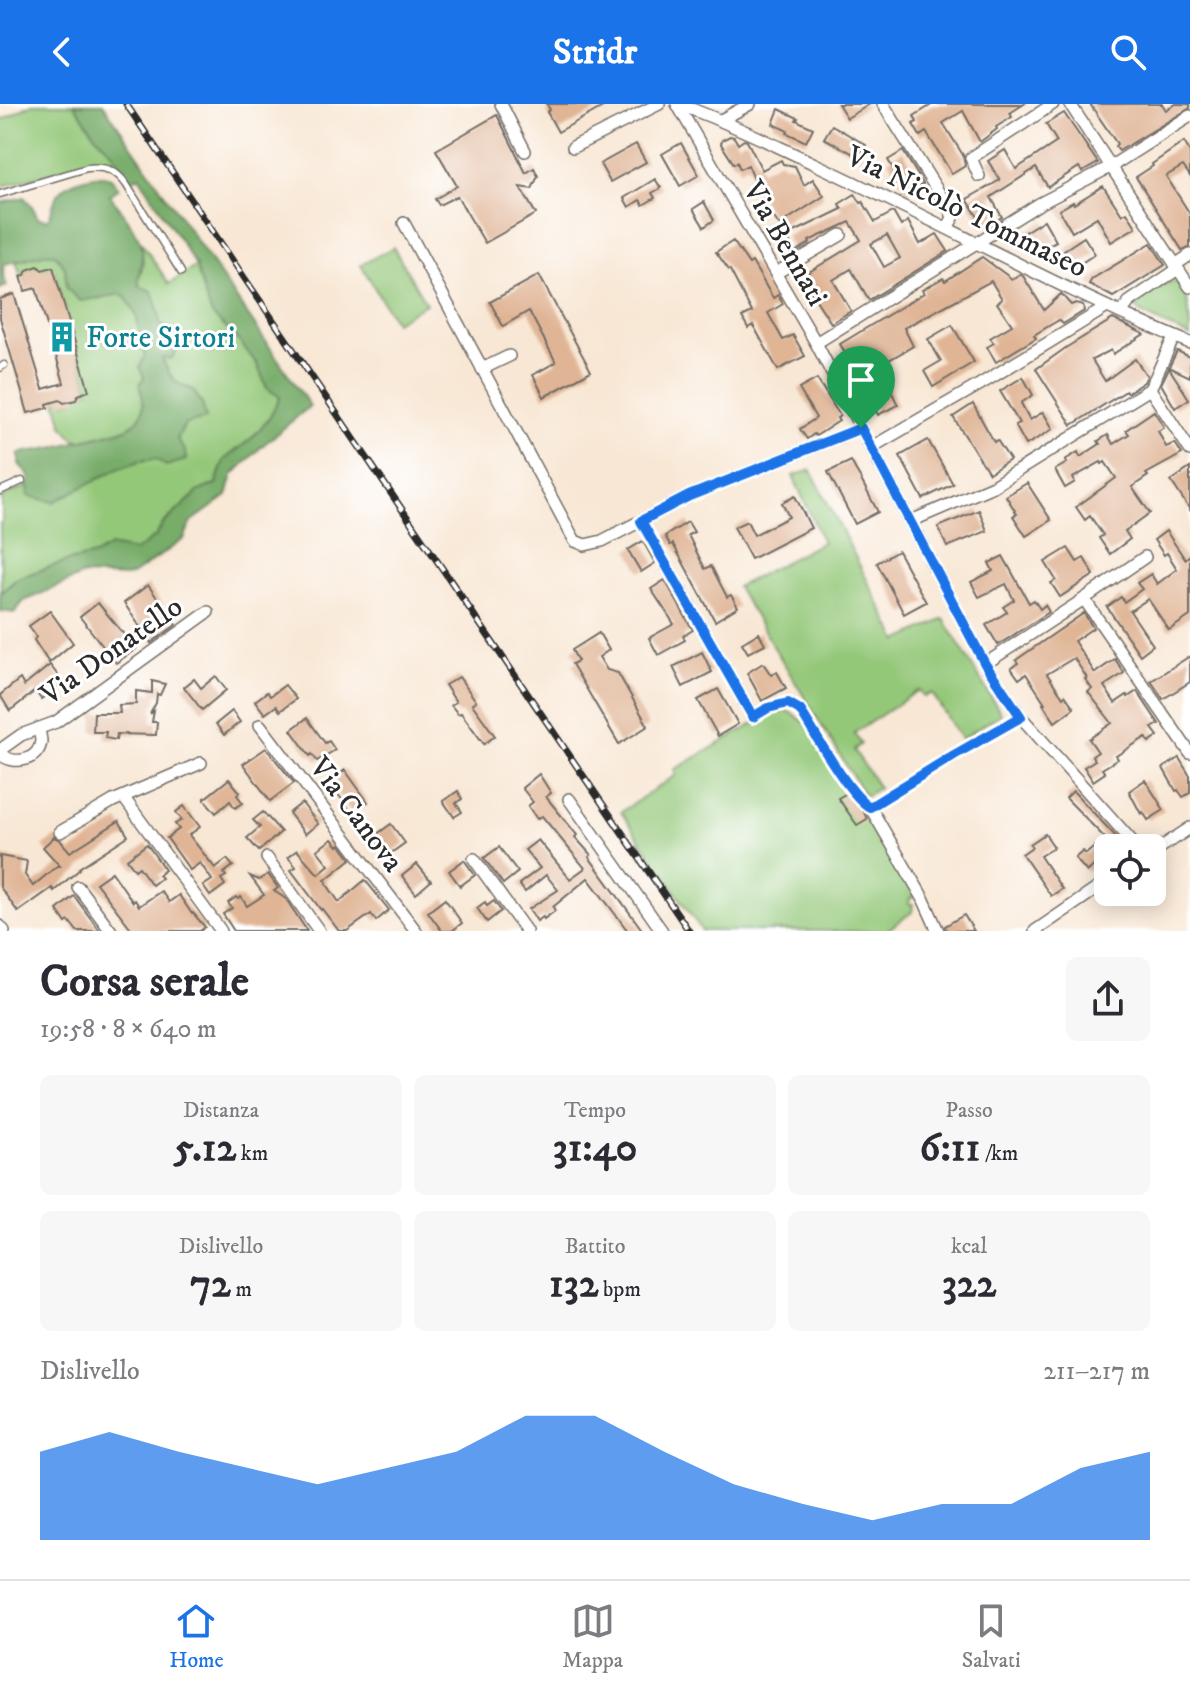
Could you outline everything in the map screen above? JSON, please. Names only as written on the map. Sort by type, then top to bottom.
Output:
[{"type":"street","points":[[501,104],[525,151]]},
{"type":"street","points":[[573,147],[659,104]]},
{"type":"street","name":"Via Nicolò Tommaseo","points":[[678,104],[721,120],[1107,307],[1190,343]]},
{"type":"street","name":"Via Bennati","points":[[678,104],[816,343],[985,664],[1021,717],[1125,834]]},
{"type":"street","points":[[721,120],[750,104]]},
{"type":"street","points":[[883,104],[951,212],[953,218],[947,228]]},
{"type":"street","points":[[979,176],[971,158],[1053,104]]},
{"type":"street","points":[[1070,104],[1190,287]]},
{"type":"street","points":[[816,343],[1039,204],[1110,167],[1190,116]]},
{"type":"street","points":[[404,223],[575,541],[585,545],[602,541],[689,496],[861,428]]},
{"type":"street","points":[[776,273],[841,235]]},
{"type":"street","points":[[1121,313],[1129,302],[1190,255]]},
{"type":"street","points":[[872,447],[1107,307]]},
{"type":"street","points":[[911,521],[993,486],[1150,389],[1174,337]]},
{"type":"street","points":[[482,369],[509,356]]},
{"type":"street","points":[[1150,389],[1190,450]]},
{"type":"street","points":[[641,521],[753,717]]},
{"type":"street","points":[[985,664],[1145,557]]},
{"type":"street","points":[[1084,599],[1190,753]]},
{"type":"street","name":"Via Donatello","points":[[0,752],[21,735],[56,722],[208,612]]},
{"type":"street","name":"Via Canova","points":[[260,725],[416,931]]},
{"type":"street","points":[[0,752],[12,761],[30,757],[40,746],[39,728]]},
{"type":"street","points":[[60,832],[113,801],[201,763]]},
{"type":"street","points":[[124,798],[221,931]]},
{"type":"street","points":[[569,799],[662,931]]},
{"type":"street","points":[[870,807],[923,898],[938,931]]},
{"type":"street","points":[[1166,844],[1190,828]]},
{"type":"street","points":[[267,858],[319,931]]},
{"type":"street","points":[[474,859],[526,931]]},
{"type":"street","points":[[78,887],[111,931]]},
{"type":"street","points":[[1035,931],[1094,891]]},
{"type":"street","points":[[0,926],[4,931]]},
{"type":"lane","points":[[0,194],[87,168],[111,170],[126,184],[181,272]]},
{"type":"lane","points":[[0,491],[22,481]]},
{"type":"lane","points":[[753,717],[768,708],[788,703],[800,710],[862,803],[870,807],[1021,717]]},
{"type":"green space","points":[[32,104],[74,104],[123,168],[99,159],[0,187],[0,121]]},
{"type":"green space","points":[[74,104],[103,104],[310,406],[233,475],[227,496],[191,522],[184,539],[132,575],[83,575],[24,601],[14,613],[0,611],[0,591],[18,578],[95,555],[110,546],[135,551],[156,536],[163,524],[199,491],[216,484],[224,460],[252,438],[268,420],[280,397],[267,388],[257,364],[236,337],[212,315],[196,266],[139,176],[129,181],[113,153],[96,136]]},
{"type":"green space","points":[[102,175],[111,178],[119,188],[110,195],[141,243],[139,286],[152,291],[160,324],[173,332],[180,345],[171,359],[162,358],[176,382],[192,389],[202,404],[206,419],[185,424],[177,439],[185,451],[186,460],[166,466],[156,459],[139,461],[54,502],[28,496],[29,475],[19,464],[19,453],[52,448],[133,425],[143,410],[140,383],[144,378],[140,367],[145,355],[136,317],[122,294],[80,301],[67,289],[65,268],[55,254],[4,264],[3,275],[7,286],[0,289],[0,203],[24,197],[38,218],[48,220],[55,200],[63,189],[81,179]]},
{"type":"green space","points":[[142,243],[169,284],[196,266],[212,315],[236,337],[257,364],[267,388],[281,397],[268,420],[252,438],[224,460],[216,484],[199,491],[163,524],[156,536],[135,551],[110,547],[96,555],[18,578],[1,592],[2,497],[29,485],[117,469],[185,451],[177,440],[185,424],[205,418],[202,404],[192,390],[176,382],[161,357],[173,332],[160,324],[159,313],[140,287]]},
{"type":"green space","points":[[393,247],[426,304],[395,322],[361,265]]},
{"type":"green space","points":[[55,254],[65,268],[67,289],[98,299],[122,294],[131,303],[139,321],[145,355],[144,405],[142,415],[126,429],[83,440],[74,439],[63,425],[56,401],[62,399],[65,403],[89,391],[53,268],[21,276],[16,261]]},
{"type":"green space","points":[[1175,281],[1186,298],[1190,337],[1136,308],[1153,291]]},
{"type":"green space","points":[[811,470],[898,641],[944,619],[1001,714],[961,739],[932,693],[924,697],[919,690],[854,733],[861,744],[854,750],[879,788],[865,796],[737,587],[823,542],[793,476]]},
{"type":"green space","points":[[785,711],[807,724],[915,890],[909,904],[913,904],[912,912],[886,931],[702,931],[621,812],[676,775],[674,770],[769,715]]},
{"type":"building","points":[[547,104],[608,104],[558,132],[547,112],[550,110]]},
{"type":"building","points":[[838,104],[870,104],[847,118]]},
{"type":"building","points":[[933,104],[1024,104],[980,142],[963,111],[943,123],[963,155],[965,166],[952,174],[926,132],[920,136],[913,124],[917,122],[914,116]]},
{"type":"building","points":[[1090,104],[1162,104],[1166,110],[1176,104],[1190,104],[1190,108],[1119,151]]},
{"type":"building","points":[[779,109],[813,128],[806,142],[773,124]]},
{"type":"building","points":[[1064,113],[1098,163],[1082,172],[1079,167],[1048,187],[1036,168],[991,197],[1002,217],[984,227],[967,199],[1000,180],[988,161],[1005,150],[1016,169],[1057,142],[1046,124]]},
{"type":"building","points":[[497,115],[526,173],[534,168],[538,176],[532,189],[520,187],[536,214],[485,243],[457,196],[439,205],[435,199],[457,186],[436,150]]},
{"type":"building","points":[[832,125],[866,145],[859,157],[824,138]]},
{"type":"building","points":[[730,136],[738,144],[747,141],[762,170],[781,160],[783,164],[795,166],[804,185],[813,179],[824,196],[779,225],[751,184],[755,181],[748,165],[740,169],[721,144]]},
{"type":"building","points":[[1184,142],[1190,152],[1190,176],[1183,166],[1166,176],[1190,214],[1190,247],[1182,250],[1136,177]]},
{"type":"building","points":[[681,143],[699,175],[680,186],[662,154]]},
{"type":"building","points":[[636,144],[646,162],[610,182],[600,164]]},
{"type":"building","points":[[903,151],[923,184],[907,193],[888,160]]},
{"type":"building","points":[[655,179],[661,188],[652,193],[655,198],[643,205],[640,200],[629,207],[624,198]]},
{"type":"building","points":[[1103,186],[1122,215],[1127,212],[1136,227],[1111,242],[1097,217],[1072,232],[1059,210]]},
{"type":"building","points":[[855,194],[875,222],[893,212],[901,226],[908,221],[920,244],[937,234],[948,251],[869,300],[851,269],[833,280],[851,311],[831,323],[801,277],[861,240],[850,222],[809,241],[795,252],[786,236],[842,209],[839,204]],"holes":[[[887,235],[900,258],[884,267],[871,244]]]},
{"type":"building","points":[[704,202],[714,220],[704,227],[693,209]]},
{"type":"building","points":[[1044,220],[1056,241],[1034,253],[1023,233]]},
{"type":"building","points":[[1084,237],[1095,254],[1075,267],[1064,250]]},
{"type":"building","points":[[733,241],[749,264],[752,262],[773,298],[778,295],[783,304],[768,313],[783,340],[793,335],[805,356],[778,370],[753,325],[748,328],[742,317],[752,312],[730,270],[716,252]]},
{"type":"building","points":[[1151,243],[1165,265],[1113,297],[1089,284],[1092,279]]},
{"type":"building","points":[[982,257],[1012,279],[1020,274],[1023,276],[1044,310],[1061,294],[1071,305],[1083,305],[1084,311],[1063,324],[1059,320],[996,362],[987,347],[994,343],[990,338],[1012,325],[997,303],[1002,299],[991,281],[904,328],[913,346],[877,367],[869,353],[851,363],[840,344],[924,293],[922,290],[943,278],[945,281]]},
{"type":"building","points":[[38,266],[42,270],[53,267],[89,391],[78,395],[76,400],[64,403],[60,400],[47,404],[48,408],[28,413],[0,318],[0,299],[14,294],[43,389],[64,383],[36,288],[25,291],[21,276]]},
{"type":"building","points":[[539,275],[591,371],[544,397],[533,375],[556,362],[529,311],[503,326],[490,302]]},
{"type":"building","points":[[1113,319],[1144,334],[1113,354],[1111,350],[1092,360],[1105,381],[1135,359],[1147,376],[1144,382],[1072,425],[1036,369]]},
{"type":"building","points":[[952,325],[974,362],[933,387],[924,371],[941,361],[928,339]]},
{"type":"building","points":[[1177,351],[1190,357],[1190,377],[1169,367]]},
{"type":"building","points":[[1169,368],[1189,399],[1175,408],[1161,384]]},
{"type":"building","points":[[881,370],[898,405],[878,415],[860,380]]},
{"type":"building","points":[[1023,377],[1033,395],[1021,403],[1030,420],[1043,412],[1053,429],[1026,445],[1015,425],[1019,423],[1000,391]]},
{"type":"building","points":[[817,379],[840,416],[837,418],[839,421],[807,439],[800,429],[816,418],[799,389]]},
{"type":"building","points":[[973,404],[994,442],[997,440],[1010,460],[989,473],[953,417]]},
{"type":"building","points":[[1154,411],[1164,427],[1158,431],[1166,447],[1175,443],[1182,454],[1146,474],[1148,476],[1132,487],[1150,513],[1125,531],[1130,539],[1110,554],[1099,538],[1103,535],[1090,516],[1085,520],[1076,507],[1116,478],[1105,462],[1101,462],[1073,478],[1075,482],[1065,488],[1055,470],[1078,452],[1080,457],[1100,444],[1098,441],[1108,435],[1113,444],[1129,434],[1126,430]]},
{"type":"building","points":[[928,440],[953,484],[923,499],[900,456]]},
{"type":"building","points":[[851,461],[878,512],[855,524],[828,472]]},
{"type":"building","points":[[1190,468],[1190,510],[1171,481]]},
{"type":"building","points":[[1027,483],[1051,520],[1026,536],[1013,516],[1017,514],[1006,496]]},
{"type":"building","points":[[795,496],[811,528],[751,559],[734,527],[747,521],[754,535],[789,517],[782,503]]},
{"type":"building","points":[[979,510],[987,531],[947,547],[938,527]]},
{"type":"building","points":[[688,522],[694,532],[688,535],[705,569],[711,566],[727,597],[731,595],[738,607],[715,621],[673,544],[670,545],[665,536]]},
{"type":"building","points":[[1166,531],[1185,559],[1190,555],[1190,616],[1169,630],[1148,599],[1130,611],[1153,645],[1140,655],[1107,607],[1121,597],[1124,602],[1142,589],[1137,583],[1151,574],[1157,584],[1177,569],[1154,540]]},
{"type":"building","points":[[643,541],[655,563],[641,572],[628,550]]},
{"type":"building","points":[[1068,548],[1077,562],[1084,558],[1094,575],[1060,597],[1051,583],[1056,580],[1045,562]]},
{"type":"building","points":[[898,551],[926,602],[904,614],[877,563]]},
{"type":"building","points":[[1003,556],[1029,603],[1034,600],[1040,609],[1045,605],[1049,612],[998,645],[986,625],[1007,612],[1003,607],[1014,600],[1006,584],[979,597],[971,582],[993,571],[989,563]]},
{"type":"building","points":[[665,580],[693,630],[683,636],[685,640],[658,655],[649,638],[674,624],[651,589]]},
{"type":"building","points":[[148,585],[176,625],[151,643],[124,603]]},
{"type":"building","points":[[98,603],[136,649],[116,663],[80,617]]},
{"type":"building","points":[[50,611],[73,643],[49,663],[29,626]]},
{"type":"building","points":[[1084,613],[1093,628],[1074,641],[1095,673],[1115,659],[1124,673],[1104,686],[1115,703],[1137,691],[1159,724],[1152,728],[1158,736],[1149,742],[1146,737],[1116,756],[1118,759],[1102,769],[1105,773],[1093,781],[1084,767],[1095,760],[1092,756],[1098,752],[1089,739],[1112,723],[1088,692],[1092,689],[1074,658],[1047,674],[1074,708],[1055,722],[1026,674],[1019,679],[1011,668],[1018,663],[1016,660]]},
{"type":"building","points":[[599,633],[609,650],[599,657],[607,670],[618,673],[648,726],[619,744],[572,664],[578,661],[572,650]]},
{"type":"building","points":[[759,633],[765,644],[748,653],[742,643]]},
{"type":"building","points":[[702,652],[712,672],[683,687],[673,667]]},
{"type":"building","points":[[1190,656],[1190,682],[1163,699],[1151,681]]},
{"type":"building","points":[[763,663],[771,675],[777,672],[786,688],[762,701],[747,673]]},
{"type":"building","points":[[50,665],[63,682],[41,699],[35,691],[10,711],[0,695],[20,679],[24,686]]},
{"type":"building","points":[[216,676],[226,690],[202,710],[184,687],[194,679],[201,688]]},
{"type":"building","points":[[459,677],[476,701],[472,704],[495,736],[484,744],[461,713],[458,714],[451,705],[456,702],[445,685]]},
{"type":"building","points":[[152,681],[165,684],[160,695],[157,694],[150,714],[154,711],[152,722],[157,722],[156,735],[117,734],[116,740],[105,738],[106,732],[93,732],[94,713],[120,713],[119,705],[136,704],[136,691],[152,693]]},
{"type":"building","points":[[285,685],[296,699],[280,711],[276,706],[265,714],[255,701],[267,692],[270,696]]},
{"type":"building","points":[[718,689],[738,724],[718,736],[698,700]]},
{"type":"building","points":[[232,711],[240,722],[224,735],[216,724]]},
{"type":"building","points":[[307,718],[325,743],[329,741],[335,750],[317,761],[291,730]]},
{"type":"building","points":[[266,748],[294,783],[270,801],[243,764]]},
{"type":"building","points":[[1179,758],[1190,776],[1190,793],[1183,797],[1163,768]]},
{"type":"building","points":[[345,770],[368,802],[352,813],[329,782]]},
{"type":"building","points":[[539,774],[551,793],[546,797],[577,835],[575,837],[591,855],[589,857],[643,931],[628,931],[588,878],[553,907],[555,911],[544,919],[537,921],[529,909],[558,890],[546,875],[525,892],[519,884],[540,868],[525,850],[538,840],[570,879],[585,868],[542,816],[537,819],[528,806],[533,802],[522,788]]},
{"type":"building","points":[[229,779],[240,792],[237,795],[243,803],[235,808],[230,801],[216,813],[204,799]]},
{"type":"building","points":[[1145,780],[1164,810],[1148,820],[1143,812],[1141,814],[1129,791]]},
{"type":"building","points":[[458,791],[462,799],[456,803],[462,812],[454,817],[443,801]]},
{"type":"building","points":[[1073,791],[1113,834],[1101,834],[1066,798]]},
{"type":"building","points":[[847,793],[862,808],[867,819],[857,825],[838,798]]},
{"type":"building","points":[[302,803],[318,824],[305,834],[289,813]]},
{"type":"building","points":[[184,806],[200,827],[189,835],[215,868],[227,859],[233,866],[221,879],[225,885],[210,896],[203,886],[212,880],[200,863],[190,870],[167,838],[179,829],[175,824],[182,820],[176,812]]},
{"type":"building","points":[[263,812],[281,832],[259,851],[247,838],[260,827],[253,820]]},
{"type":"building","points":[[119,821],[128,836],[79,868],[54,891],[52,888],[18,912],[0,887],[0,856],[27,861],[25,875],[33,886],[60,866],[43,847],[54,837],[70,852]]},
{"type":"building","points":[[391,824],[405,843],[387,856],[373,837]]},
{"type":"building","points":[[1045,834],[1054,847],[1040,856],[1062,889],[1051,896],[1022,854]]},
{"type":"building","points":[[332,839],[351,859],[325,880],[339,902],[365,880],[389,910],[376,921],[371,914],[347,931],[339,931],[321,910],[291,870],[296,867],[288,857],[297,850],[318,874],[329,865],[317,850]]},
{"type":"building","points":[[147,844],[165,870],[152,885],[139,867],[135,870],[127,859]]},
{"type":"building","points":[[499,847],[518,872],[503,884],[484,858]]},
{"type":"building","points":[[1094,847],[1094,866],[1087,872],[1075,858],[1083,851],[1086,854]]},
{"type":"building","points":[[464,860],[475,875],[460,886],[449,871]]},
{"type":"building","points":[[417,864],[431,881],[416,894],[402,876]]},
{"type":"building","points":[[112,872],[139,906],[161,891],[169,902],[179,895],[205,927],[200,931],[133,931],[96,883]]},
{"type":"building","points":[[268,874],[278,888],[274,891],[286,899],[307,931],[234,931],[223,914],[232,908],[228,903],[241,897],[247,906],[264,895],[250,876],[259,880]]},
{"type":"building","points":[[74,896],[100,931],[77,931],[69,921],[66,923],[57,910]]},
{"type":"building","points":[[445,899],[462,923],[452,931],[442,931],[428,912]]},
{"type":"building","points":[[494,901],[501,911],[487,922],[477,908],[485,902],[487,906]]},
{"type":"building","points":[[964,915],[974,931],[946,931],[945,926]]},
{"type":"railway","points":[[126,104],[689,931]]},
{"type":"place","name":"Forte Sirtori","points":[[62,337]]},
{"type":"route","points":[[861,428],[985,664],[1021,717],[870,807],[862,803],[800,710],[788,703],[768,708],[753,717],[641,521],[689,496],[861,428]]}]
